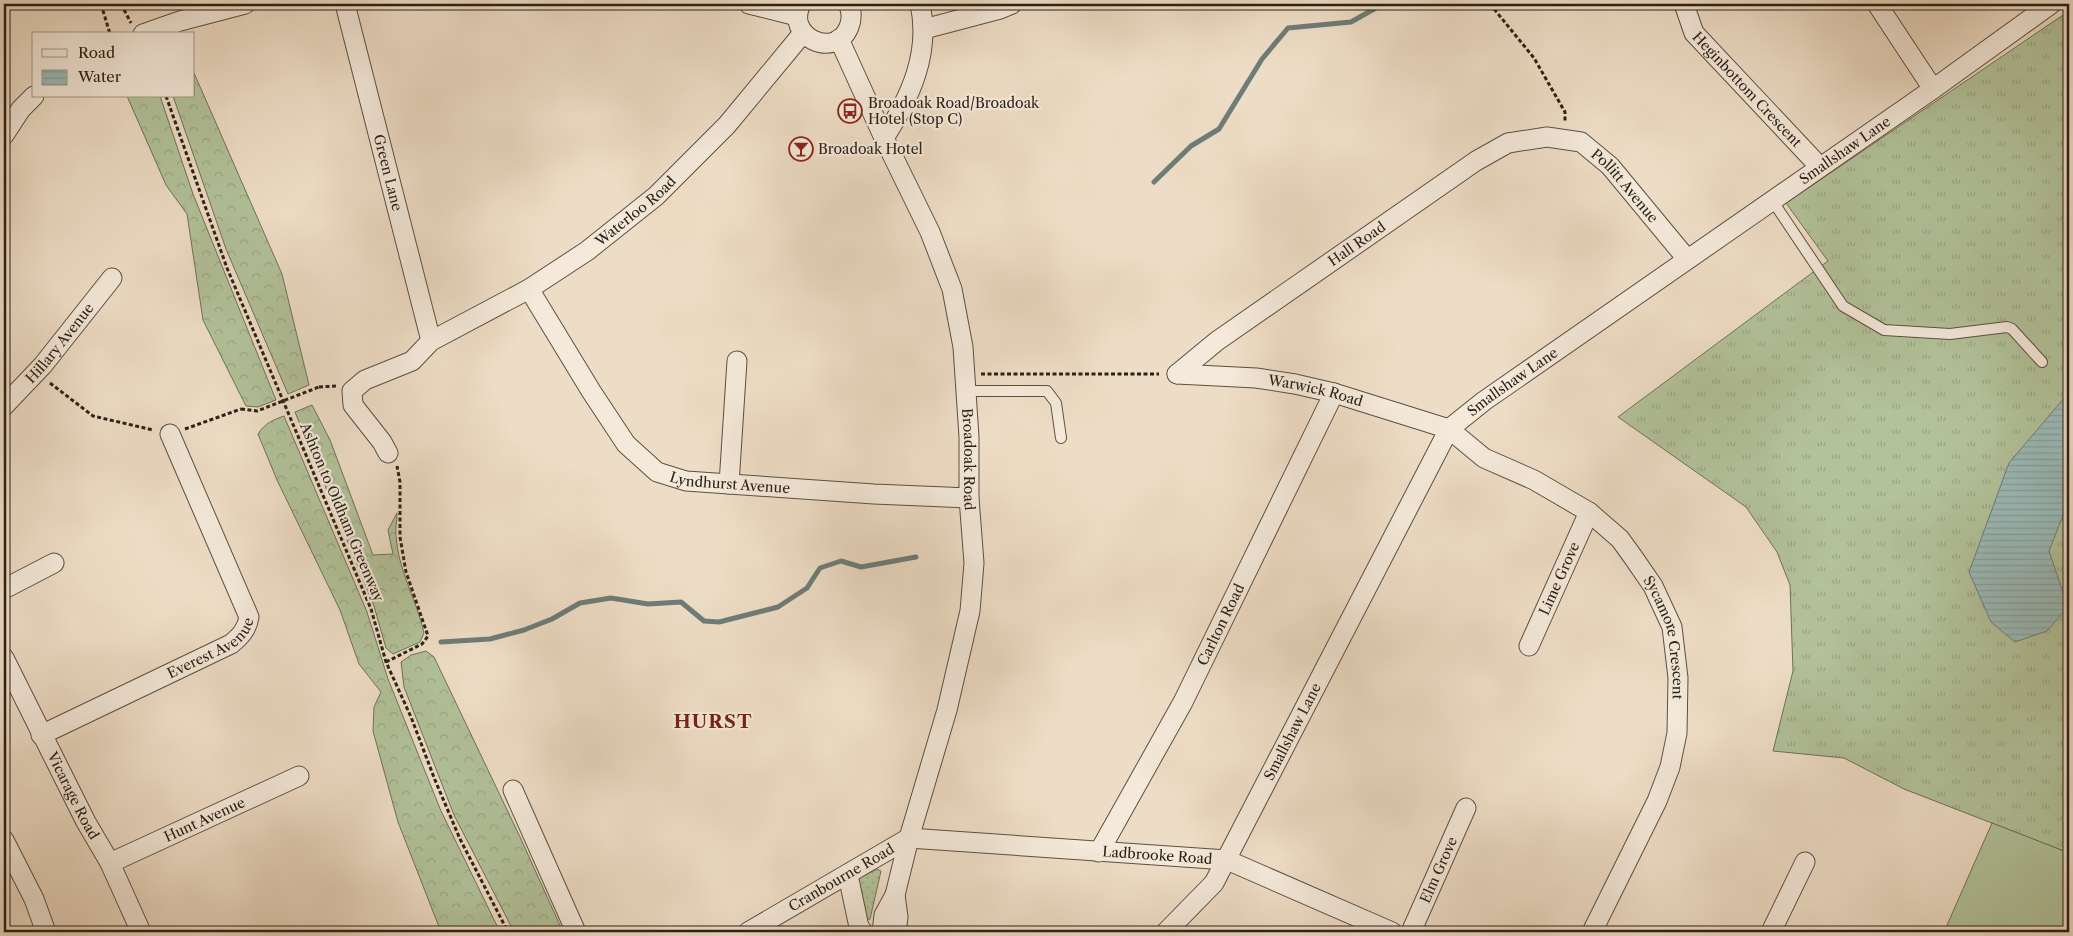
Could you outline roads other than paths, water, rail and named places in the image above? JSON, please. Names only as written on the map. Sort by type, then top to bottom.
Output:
[{"type":"street","points":[[137,30],[180,21],[212,8],[245,4]]},
{"type":"street","name":"Green Lane","points":[[345,4],[431,340]]},
{"type":"street","points":[[749,4],[800,18],[816,42],[824,44],[839,39],[846,33],[850,25],[851,16],[848,4]]},
{"type":"street","points":[[884,138],[912,90],[918,70],[924,29],[920,4]]},
{"type":"street","points":[[924,29],[1000,9],[1012,4]]},
{"type":"street","name":"Heginbottom Crescent","points":[[1684,4],[1694,33],[1820,167]]},
{"type":"street","points":[[1877,4],[1933,89]]},
{"type":"street","name":"Smallshaw Lane","points":[[1166,932],[1214,883],[1450,429],[1484,401],[1933,89],[2051,4]]},
{"type":"street","name":"Waterloo Road","points":[[431,340],[529,289],[587,251],[656,196],[727,125],[800,18]]},
{"type":"street","name":"Broadoak Road","points":[[839,39],[884,138],[930,232],[952,289],[963,347],[969,437],[969,498],[974,563],[970,611],[947,710],[909,838],[895,895],[884,916],[882,932]]},
{"type":"street","points":[[4,135],[21,109],[32,98]]},
{"type":"street","name":"Pollitt Avenue","points":[[1556,138],[1581,142],[1610,166],[1687,259]]},
{"type":"street","name":"Hall Road","points":[[1177,374],[1217,341],[1476,161],[1508,143],[1556,138]]},
{"type":"street","name":"Hillary Avenue","points":[[4,406],[36,372],[112,278]]},
{"type":"street","name":"Lyndhurst Avenue","points":[[529,289],[591,391],[626,444],[657,472],[686,481],[874,494],[969,498]]},
{"type":"street","points":[[388,453],[382,442],[353,405],[352,391],[365,380],[412,361],[431,340]]},
{"type":"street","points":[[729,484],[737,361]]},
{"type":"street","name":"Warwick Road","points":[[1177,374],[1256,378],[1334,393],[1450,429]]},
{"type":"street","name":"Carlton Road","points":[[1099,852],[1183,702],[1334,393]]},
{"type":"street","name":"Sycamore Crescent","points":[[1450,429],[1484,458],[1534,480],[1589,512],[1620,539],[1653,586],[1672,627],[1678,678],[1677,733],[1670,767],[1657,801],[1592,932]]},
{"type":"street","name":"Everest Avenue","points":[[41,735],[232,644],[248,625],[249,616],[170,434]]},
{"type":"street","name":"Lime Grove","points":[[1529,646],[1589,512]]},
{"type":"street","points":[[4,589],[54,562]]},
{"type":"street","name":"Vicarage Road","points":[[4,658],[41,735],[86,822],[110,863],[141,932]]},
{"type":"street","name":"Hunt Avenue","points":[[110,863],[299,776]]},
{"type":"street","points":[[513,790],[576,932]]},
{"type":"street","name":"Elm Grove","points":[[1411,932],[1466,808]]},
{"type":"street","name":"Ladbrooke Road","points":[[909,838],[1226,860],[1392,932]]},
{"type":"street","name":"Cranbourne Road","points":[[748,932],[909,838]]},
{"type":"street","points":[[4,840],[34,898],[46,932]]},
{"type":"street","points":[[1771,932],[1804,862]]},
{"type":"street","points":[[848,875],[859,927],[863,932]]},
{"type":"street","name":"Broadoak Road","points":[[895,895],[898,917],[896,932]]},
{"type":"lane","points":[[1772,200],[1843,306],[1884,330],[1950,334],[2008,327],[2042,362]]},
{"type":"lane","points":[[966,382],[1047,391],[1056,403],[1061,438]]},
{"type":"water","points":[[2069,397],[2069,500],[2049,551],[2068,607],[2047,631],[2015,642],[1991,622],[1969,572],[2009,463],[2064,398]]},
{"type":"waterway","points":[[1154,182],[1191,146],[1219,129],[1262,59],[1288,28],[1351,22],[1383,4]]},
{"type":"waterway","points":[[441,642],[490,639],[524,630],[552,619],[580,603],[611,598],[648,604],[681,602],[704,621],[719,622],[778,607],[807,588],[820,568],[841,561],[861,567],[916,557]]},
{"type":"place","name":"Broadoak Road/Broadoak Hotel (Stop C)","points":[[850,111]]},
{"type":"place","name":"Broadoak Hotel","points":[[801,149]]},
{"type":"district","name":"HURST","points":[[713,721]]}]
